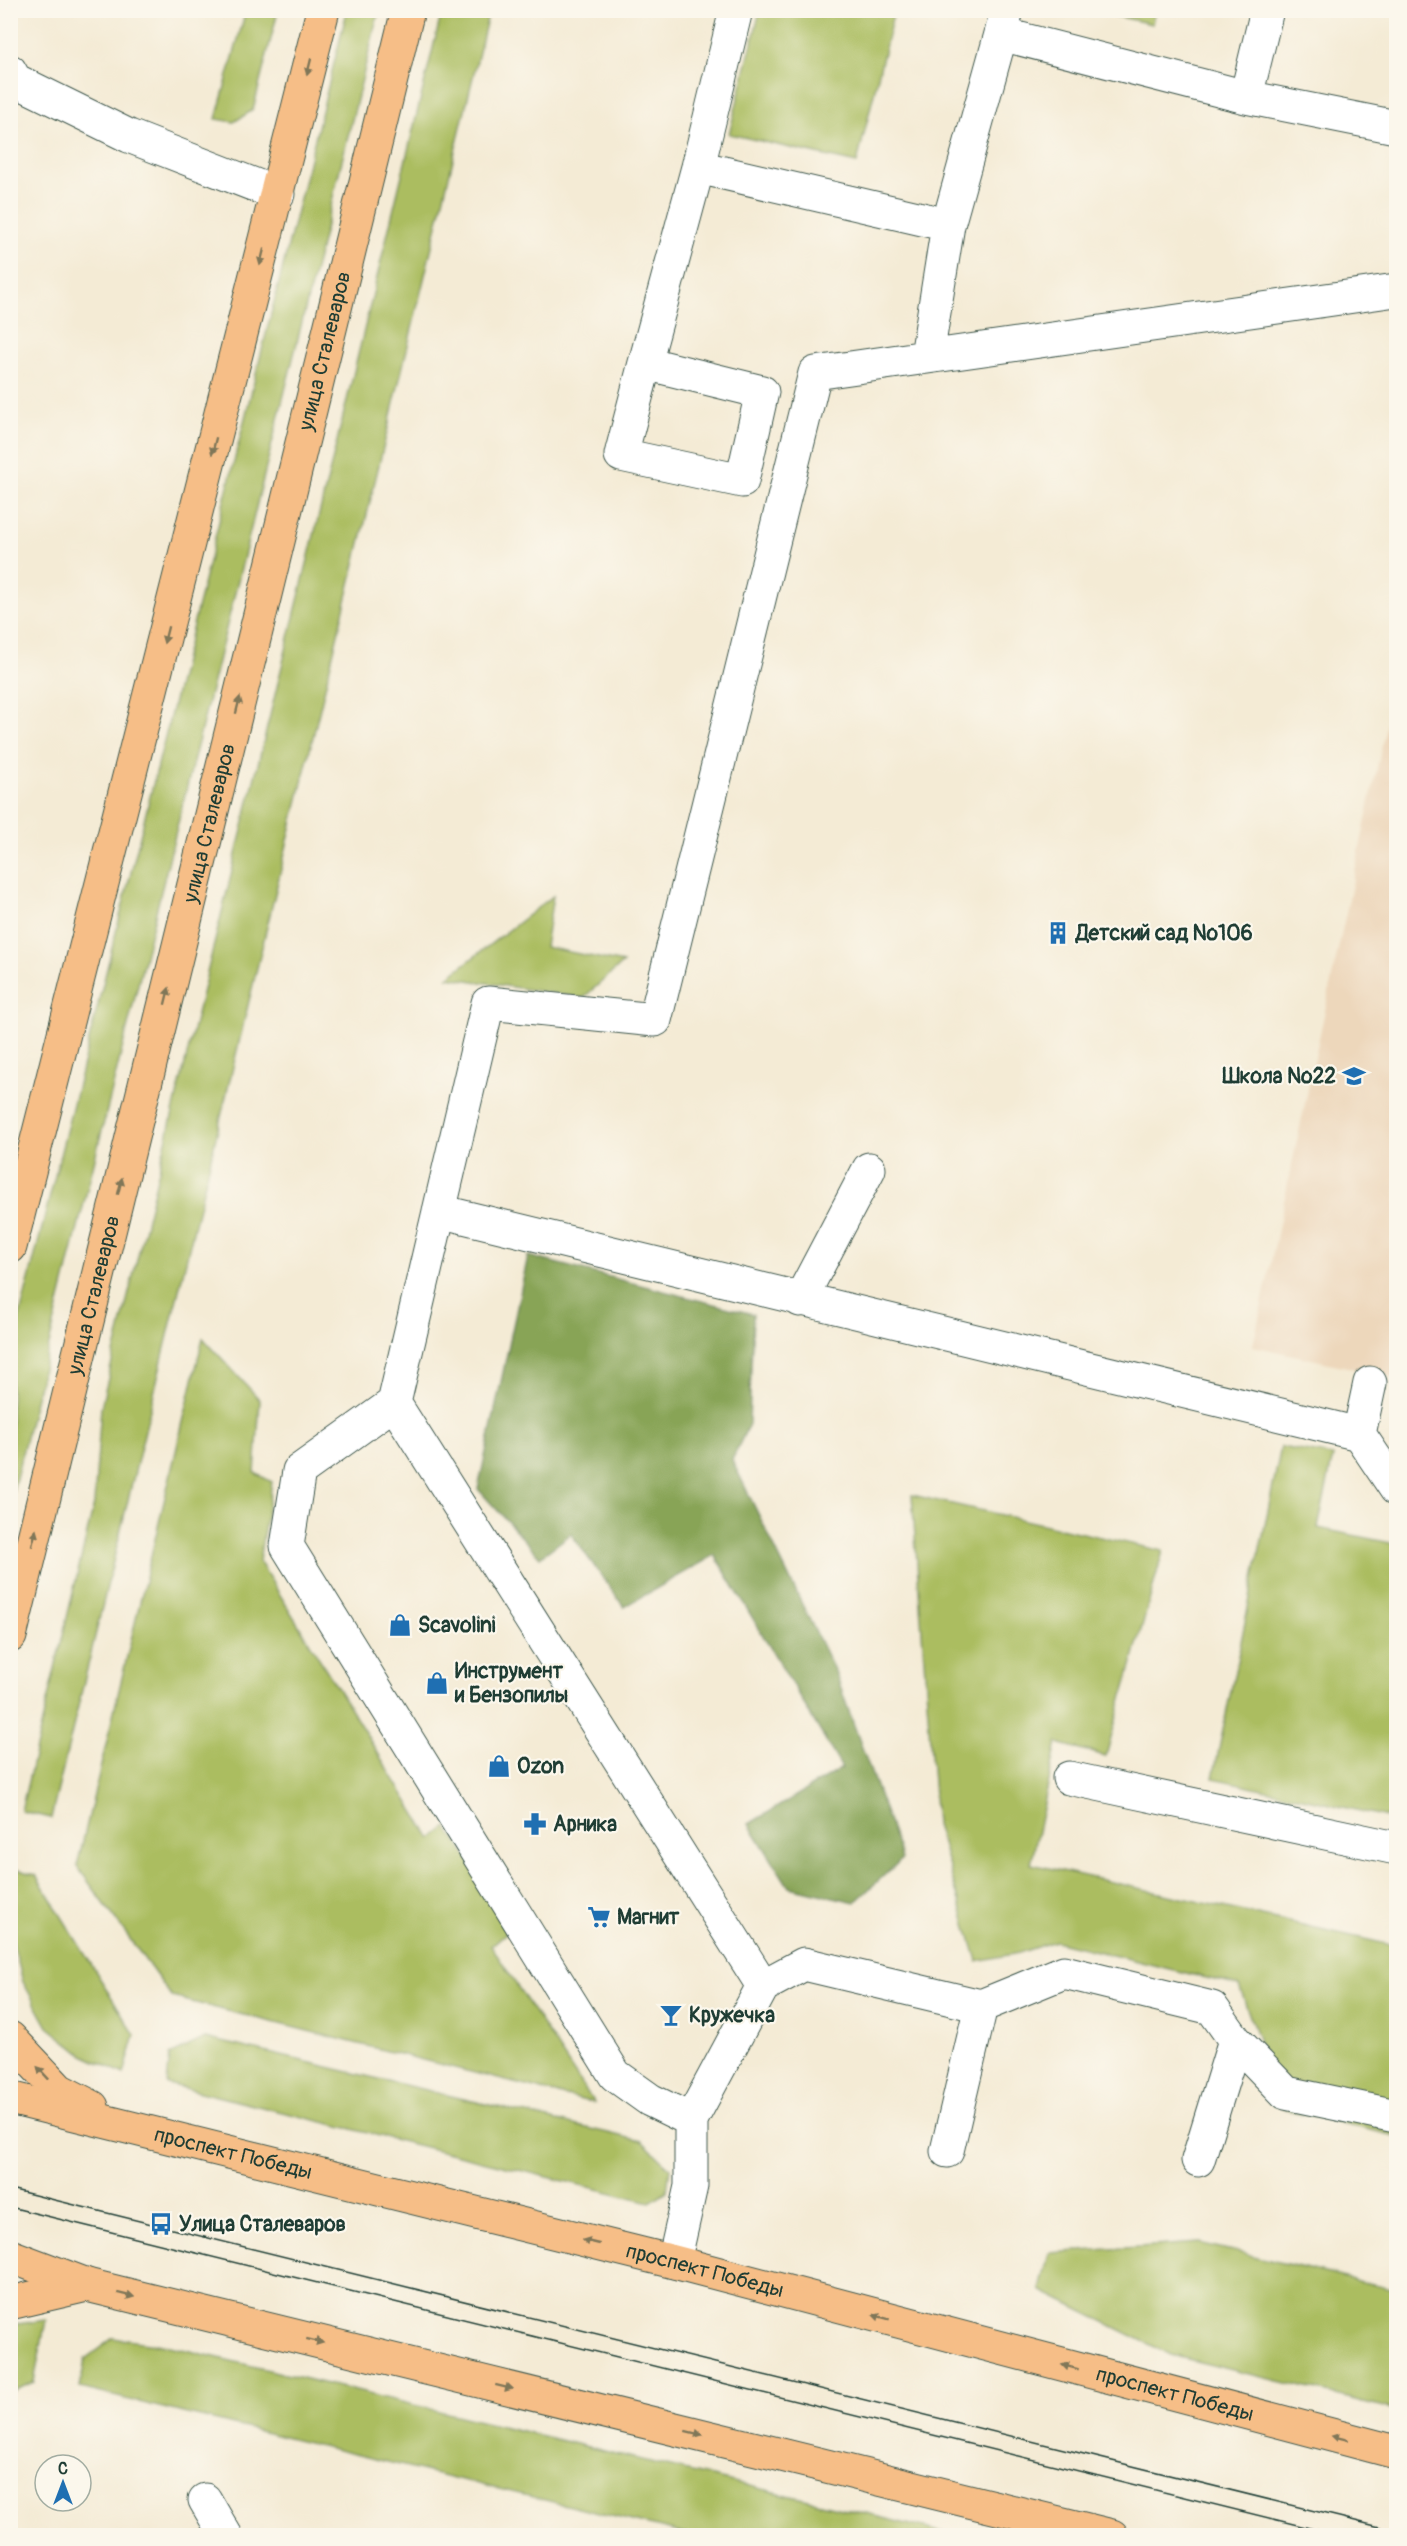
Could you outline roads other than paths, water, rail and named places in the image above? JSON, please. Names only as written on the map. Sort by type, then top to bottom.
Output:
[{"type":"main road","points":[[10,1247],[323,10]]},
{"type":"main road","name":"улица Сталеваров","points":[[10,1636],[408,10]]},
{"type":"main road","points":[[10,2038],[58,2090],[128,2126]]},
{"type":"main road","name":"проспект Победы","points":[[10,2098],[674,2262],[1396,2452]]},
{"type":"main road","points":[[10,2256],[87,2285],[1112,2535]]},
{"type":"main road","points":[[10,2303],[87,2285]]},
{"type":"street","points":[[645,363],[762,392],[742,481],[621,455],[645,363],[698,167],[736,10]]},
{"type":"street","points":[[1246,97],[1267,10]]},
{"type":"street","points":[[927,356],[948,225],[1004,22],[1246,97],[1396,127]]},
{"type":"street","points":[[12,77],[129,136],[278,194]]},
{"type":"street","points":[[698,167],[948,225]]},
{"type":"street","points":[[691,2120],[650,2100],[615,2075],[287,1546],[299,1471],[394,1403],[488,1003],[655,1020],[815,373],[1396,290]]},
{"type":"street","points":[[800,1300],[869,1169]]},
{"type":"street","points":[[439,1211],[1359,1434],[1396,1489]]},
{"type":"street","points":[[1359,1434],[1370,1383]]},
{"type":"street","points":[[394,1403],[763,1986]]},
{"type":"street","points":[[1069,1778],[1396,1848]]},
{"type":"street","points":[[674,2262],[691,2186],[691,2120],[763,1986],[804,1964],[981,2006],[1064,1972],[1212,2008],[1235,2040],[1286,2093],[1396,2116]]},
{"type":"street","points":[[947,2151],[981,2006]]},
{"type":"street","points":[[1198,2160],[1235,2040]]},
{"type":"street","points":[[205,2500],[226,2535]]},
{"type":"tram line","points":[[10,2189],[1396,2531]]},
{"type":"tram line","points":[[10,2207],[1342,2536]]},
{"type":"place","name":"Детский сад №106","points":[[1058,933]]},
{"type":"place","name":"Школа №22","points":[[1354,1076]]},
{"type":"place","name":"Scavolini","points":[[400,1625]]},
{"type":"place","name":"Инструмент и Бензопилы","points":[[437,1683]]},
{"type":"place","name":"Ozon","points":[[499,1766]]},
{"type":"place","name":"Арника","points":[[535,1824]]},
{"type":"place","name":"Магнит","points":[[599,1917]]},
{"type":"place","name":"Кружечка","points":[[671,2015]]},
{"type":"place","name":"Улица Сталеваров","points":[[161,2224]]}]
